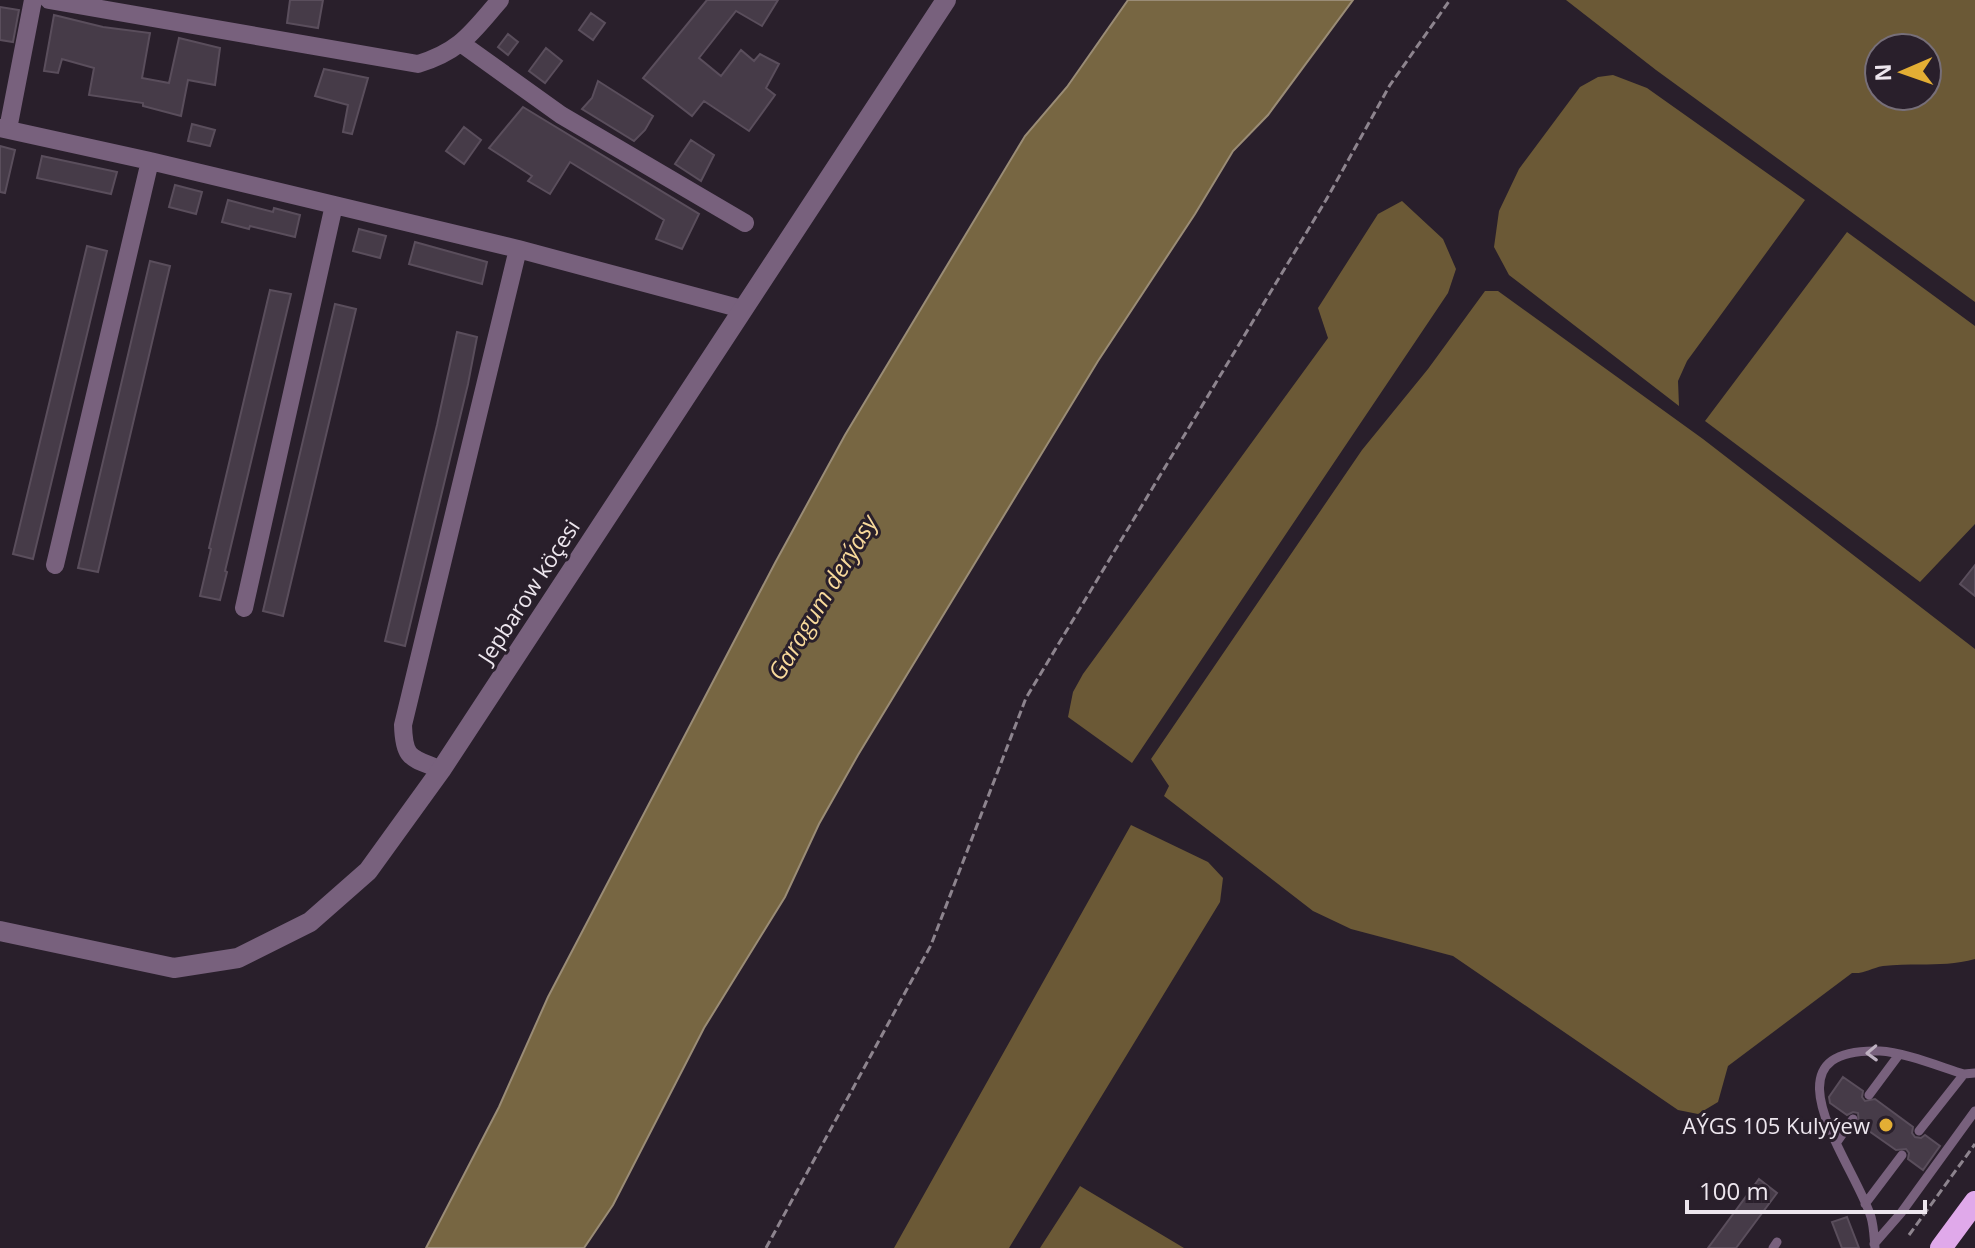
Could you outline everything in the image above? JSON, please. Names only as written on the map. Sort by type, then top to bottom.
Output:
[{"type":"highway","points":[[1941,1248],[1975,1202]]},
{"type":"street","points":[[33,0],[4,128],[518,249],[742,309]]},
{"type":"street","points":[[49,0],[418,64],[442,57],[462,44],[500,0]]},
{"type":"street","name":"Jepbarow köçesi","points":[[0,931],[174,968],[238,958],[310,922],[368,871],[441,770],[946,0]]},
{"type":"street","points":[[462,44],[561,115],[745,223]]},
{"type":"street","points":[[55,565],[150,161]]},
{"type":"street","points":[[244,608],[334,205]]},
{"type":"street","points":[[441,770],[412,757],[404,748],[403,725],[518,249]]},
{"type":"lane","points":[[1875,1246],[1871,1219],[1823,1112],[1819,1083],[1826,1063],[1841,1054],[1883,1051],[1964,1074],[1975,1073]]},
{"type":"lane","points":[[1869,1095],[1898,1056]]},
{"type":"lane","points":[[1919,1131],[1964,1074]]},
{"type":"lane","points":[[1875,1246],[1975,1111]]},
{"type":"lane","points":[[1837,1142],[1853,1119]]},
{"type":"lane","points":[[1865,1204],[1902,1155]]},
{"type":"path","points":[[766,1248],[931,945],[1026,698],[1326,200],[1390,85],[1450,0]]},
{"type":"path","points":[[1909,1235],[1975,1144]]},
{"type":"shaded area","points":[[1566,0],[1975,0],[1975,302],[1656,70]]},
{"type":"shaded area","points":[[1613,75],[1647,88],[1805,200],[1687,361],[1678,381],[1679,406],[1509,275],[1494,247],[1499,211],[1519,169],[1580,87],[1598,77]]},
{"type":"shaded area","points":[[1402,201],[1443,239],[1456,269],[1448,293],[1132,763],[1068,717],[1073,692],[1083,674],[1328,338],[1318,308],[1378,214]]},
{"type":"shaded area","points":[[1847,232],[1975,326],[1975,524],[1920,582],[1705,421]]},
{"type":"shaded area","points":[[1485,291],[1498,291],[1703,439],[1975,649],[1975,959],[1883,966],[1852,973],[1728,1066],[1718,1102],[1698,1114],[1678,1110],[1453,956],[1351,929],[1313,911],[1164,796],[1169,786],[1151,759],[1362,450],[1428,369]]},
{"type":"shaded area","points":[[1131,825],[1208,862],[1223,878],[1220,902],[1009,1248],[894,1248]]},
{"type":"shaded area","points":[[1080,1186],[1184,1248],[1040,1248]]},
{"type":"water","name":"Garagum derýasy","points":[[1128,0],[1353,0],[1268,115],[1233,151],[1098,361],[858,755],[819,824],[785,897],[704,1028],[613,1205],[584,1248],[426,1248],[499,1107],[548,997],[845,435],[1025,136],[1067,87]]},
{"type":"building","points":[[290,0],[323,0],[318,28],[287,23]]},
{"type":"building","points":[[707,0],[778,0],[762,26],[736,11],[699,58],[721,76],[741,50],[754,61],[760,54],[779,64],[766,88],[775,95],[749,131],[704,101],[692,116],[643,78]]},
{"type":"building","points":[[0,7],[19,10],[13,42],[0,40]]},
{"type":"building","points":[[591,13],[605,23],[593,40],[579,30]]},
{"type":"building","points":[[54,15],[103,27],[150,33],[142,78],[169,83],[179,38],[220,48],[215,85],[188,80],[181,116],[143,106],[143,103],[89,95],[94,68],[62,59],[58,73],[44,71]]},
{"type":"building","points":[[508,34],[518,42],[508,55],[498,47]]},
{"type":"building","points":[[546,48],[562,61],[545,83],[529,71]]},
{"type":"building","points":[[324,69],[368,78],[352,134],[343,132],[348,105],[315,96]]},
{"type":"building","points":[[598,81],[653,116],[634,141],[582,109],[592,98]]},
{"type":"building","points":[[523,107],[699,214],[682,249],[656,239],[664,220],[570,162],[550,194],[528,181],[532,176],[489,148]]},
{"type":"building","points":[[192,124],[215,130],[210,146],[188,141]]},
{"type":"building","points":[[464,127],[481,140],[464,164],[446,151]]},
{"type":"building","points":[[691,140],[714,155],[701,181],[675,164]]},
{"type":"building","points":[[0,146],[15,150],[5,193],[0,192]]},
{"type":"building","points":[[42,156],[117,172],[111,194],[37,178]]},
{"type":"building","points":[[175,185],[202,192],[196,214],[169,207]]},
{"type":"building","points":[[228,200],[273,212],[274,208],[300,215],[295,237],[222,222]]},
{"type":"building","points":[[359,229],[386,236],[380,258],[353,251]]},
{"type":"building","points":[[415,242],[487,262],[482,284],[409,264]]},
{"type":"building","points":[[87,246],[107,251],[33,559],[13,554]]},
{"type":"building","points":[[150,261],[170,266],[98,572],[78,568]]},
{"type":"building","points":[[270,290],[291,294],[220,600],[200,596]]},
{"type":"building","points":[[335,304],[356,309],[283,616],[263,611]]},
{"type":"building","points":[[457,332],[477,337],[405,646],[385,641]]},
{"type":"building","points":[[1975,565],[1975,596],[1960,584]]},
{"type":"building","name":"AÝGS 105 Kulyýew","points":[[1843,1077],[1863,1091],[1865,1101],[1875,1099],[1913,1127],[1915,1137],[1925,1135],[1940,1146],[1923,1170],[1908,1159],[1906,1149],[1896,1150],[1859,1124],[1858,1113],[1847,1115],[1830,1103],[1829,1097]]},
{"type":"building","points":[[1759,1179],[1777,1193],[1736,1248],[1708,1248]]},
{"type":"building","points":[[1847,1217],[1859,1248],[1842,1248],[1832,1222]]},
{"type":"place","name":"AÝGS 105 Kulyýew","points":[[1886,1125]]}]
